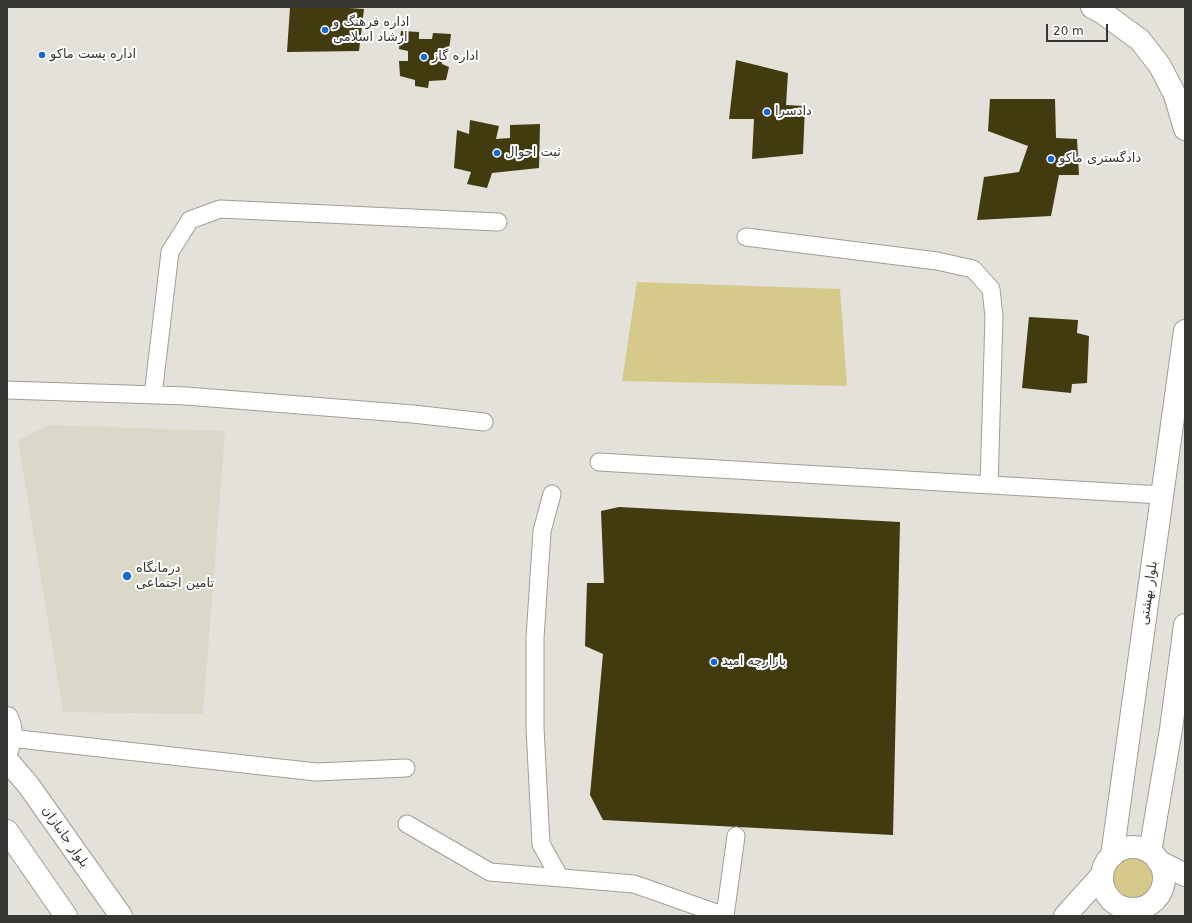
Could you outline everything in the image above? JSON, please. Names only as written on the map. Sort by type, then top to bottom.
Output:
[{"type":"main road","points":[[1092,7],[1134,35],[1144,45],[1160,66],[1175,96],[1185,129]]},
{"type":"main road","name":"بلوار بهشتی","points":[[1112,856],[1185,331]]},
{"type":"main road","points":[[1185,625],[1154,856],[1162,868],[1164,876],[1163,885],[1156,900],[1149,905],[1129,912],[1109,898],[1104,891],[1102,883],[1104,867],[1112,856],[1120,850],[1130,848],[1140,848],[1154,856],[1185,875]]},
{"type":"main road","name":"بلوار جانبازان","points":[[7,760],[29,786],[121,916]]},
{"type":"main road","points":[[8,832],[66,916]]},
{"type":"main road","points":[[1065,916],[1102,875]]},
{"type":"street","points":[[153,395],[170,252],[190,220],[220,209],[498,222]]},
{"type":"street","points":[[746,237],[937,261],[973,269],[990,289],[994,317],[989,485]]},
{"type":"street","points":[[7,390],[186,396],[413,414],[484,422]]},
{"type":"street","points":[[599,462],[1162,495]]},
{"type":"street","points":[[552,494],[542,531],[535,638],[535,728],[541,844],[560,878]]},
{"type":"street","points":[[8,736],[316,772],[406,768]]},
{"type":"street","points":[[407,824],[490,872],[634,884],[725,916],[736,836]]},
{"type":"shaded area","points":[[637,282],[840,289],[847,386],[622,381]]},
{"type":"shaded area","name":"درمانگاه تامین اجتماعی","points":[[48,425],[225,431],[203,714],[63,712],[18,440]]},
{"type":"shaded area","points":[[1128,852],[1143,853],[1153,863],[1161,875],[1161,882],[1158,892],[1154,897],[1143,904],[1131,906],[1121,903],[1113,896],[1108,888],[1107,878],[1109,868],[1116,859]]},
{"type":"building","name":"اداره فرهنگ و ارشاد اسلامی","points":[[290,7],[364,9],[359,51],[287,52]]},
{"type":"building","name":"اداره گاز","points":[[401,31],[419,32],[419,39],[432,39],[433,33],[451,34],[449,50],[440,53],[442,64],[449,67],[446,80],[429,81],[428,88],[415,86],[415,80],[400,76],[399,61],[408,61],[408,51],[399,49]]},
{"type":"building","name":"دادسرا","points":[[736,60],[788,73],[786,105],[805,106],[803,154],[752,159],[754,119],[729,119]]},
{"type":"building","name":"دادگستری ماکو","points":[[990,99],[1055,99],[1056,138],[1077,139],[1079,175],[1059,175],[1051,216],[977,220],[984,177],[1019,172],[1028,146],[988,131]]},
{"type":"building","name":"ثبت احوال","points":[[470,120],[499,126],[496,139],[510,138],[510,125],[540,124],[539,168],[492,173],[487,188],[467,184],[471,172],[454,168],[457,130],[469,134]]},
{"type":"building","points":[[1029,317],[1078,320],[1077,333],[1089,336],[1087,383],[1072,384],[1071,393],[1022,388]]},
{"type":"building","points":[[619,507],[900,522],[893,835],[603,820],[590,795],[603,654],[585,646],[587,583],[604,583],[601,511]]},
{"type":"place","name":"اداره فرهنگ و ارشاد اسلامی","points":[[325,30]]},
{"type":"place","name":"اداره پست ماکو","points":[[42,55]]},
{"type":"place","name":"اداره گاز","points":[[424,57]]},
{"type":"place","name":"دادسرا","points":[[767,112]]},
{"type":"place","name":"ثبت احوال","points":[[497,153]]},
{"type":"place","name":"دادگستری ماکو","points":[[1051,159]]},
{"type":"place","name":"درمانگاه تامین اجتماعی","points":[[127,576]]},
{"type":"place","name":"بازارچه امید","points":[[714,662]]}]
